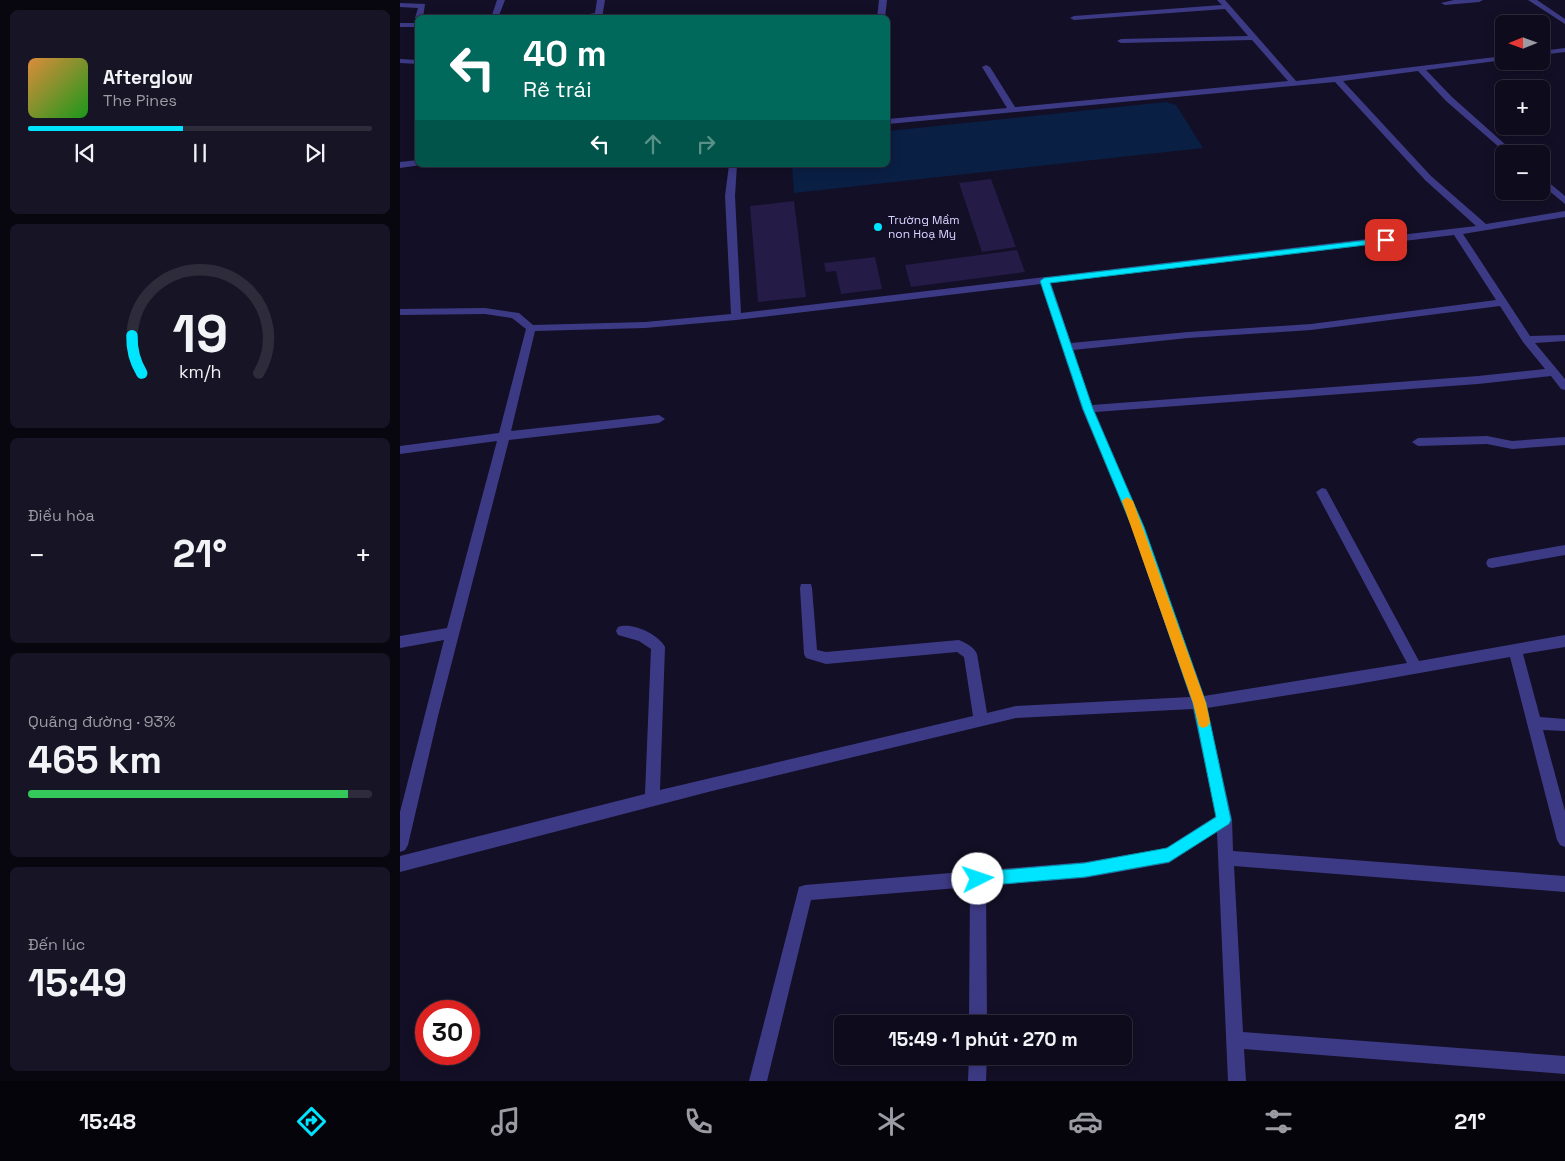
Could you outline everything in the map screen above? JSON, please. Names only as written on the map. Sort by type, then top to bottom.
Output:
[{"type":"street","points":[[495,15],[501,0]]},
{"type":"street","points":[[598,15],[601,0]]},
{"type":"street","points":[[881,15],[883,0]]},
{"type":"street","points":[[1445,4],[1479,0]]},
{"type":"street","points":[[1532,0],[1565,22]]},
{"type":"street","points":[[1074,18],[1224,3],[1294,83]]},
{"type":"street","points":[[400,5],[422,6],[423,10],[420,15]]},
{"type":"street","points":[[400,24],[415,22]]},
{"type":"street","points":[[1121,41],[1254,38]]},
{"type":"street","points":[[1550,52],[1565,50]]},
{"type":"street","points":[[890,122],[1337,79],[1495,59]]},
{"type":"street","points":[[402,60],[415,62]]},
{"type":"street","points":[[986,67],[1012,110]]},
{"type":"street","points":[[1420,70],[1449,99],[1502,145]]},
{"type":"street","points":[[1337,79],[1428,178],[1483,228]]},
{"type":"street","points":[[400,165],[415,163]]},
{"type":"street","points":[[733,167],[730,196],[736,317]]},
{"type":"street","points":[[1550,187],[1565,201]]},
{"type":"street","points":[[400,312],[485,311],[516,315],[530,328],[645,325],[736,317],[1456,232],[1565,214]]},
{"type":"street","points":[[1456,232],[1527,340],[1565,386]]},
{"type":"street","points":[[1044,281],[1088,409],[1138,527],[1199,703],[1224,820],[1237,1081]]},
{"type":"street","points":[[1068,348],[1188,335],[1311,327],[1502,302]]},
{"type":"street","points":[[400,845],[428,721],[504,436],[530,328]]},
{"type":"street","points":[[1527,340],[1565,338]]},
{"type":"street","points":[[1088,409],[1478,380],[1554,372]]},
{"type":"street","points":[[400,450],[504,436],[659,419]]},
{"type":"street","points":[[1418,442],[1488,440],[1512,445],[1565,441]]},
{"type":"street","points":[[1322,492],[1416,668]]},
{"type":"street","points":[[1492,563],[1565,550]]},
{"type":"street","points":[[806,588],[811,654],[826,658],[960,646],[970,654],[981,720]]},
{"type":"street","points":[[623,631],[643,636],[658,647],[652,799]]},
{"type":"street","points":[[400,642],[452,633]]},
{"type":"street","points":[[400,864],[652,799],[1016,712],[1199,703],[1416,668],[1565,641]]},
{"type":"street","points":[[1515,650],[1565,840]]},
{"type":"street","points":[[1534,723],[1565,725]]},
{"type":"street","points":[[758,1081],[805,893],[1085,870],[1169,855],[1224,820]]},
{"type":"street","points":[[1226,858],[1565,884]]},
{"type":"street","points":[[978,879],[978,1015]]},
{"type":"street","points":[[1235,1040],[1565,1064]]},
{"type":"street","points":[[977,1081],[978,1065]]},
{"type":"water","points":[[1166,102],[1176,105],[1203,148],[794,193],[792,167],[890,167],[890,131]]},
{"type":"building","points":[[991,179],[1016,247],[982,252],[959,183]]},
{"type":"building","points":[[794,201],[806,297],[758,302],[750,206]]},
{"type":"building","points":[[1017,250],[1025,272],[911,287],[905,265]]},
{"type":"building","points":[[875,257],[882,289],[841,294],[836,271],[826,272],[824,263]]},
{"type":"slow traffic","points":[[1127,501],[1138,527],[1199,703],[1203,722]]},
{"type":"place","name":"Trường Mầm non Hoạ My","points":[[878,227]]},
{"type":"route","points":[[978,879],[1085,870],[1169,855],[1224,820],[1199,703],[1138,527],[1088,409],[1044,281],[1386,240]]}]
